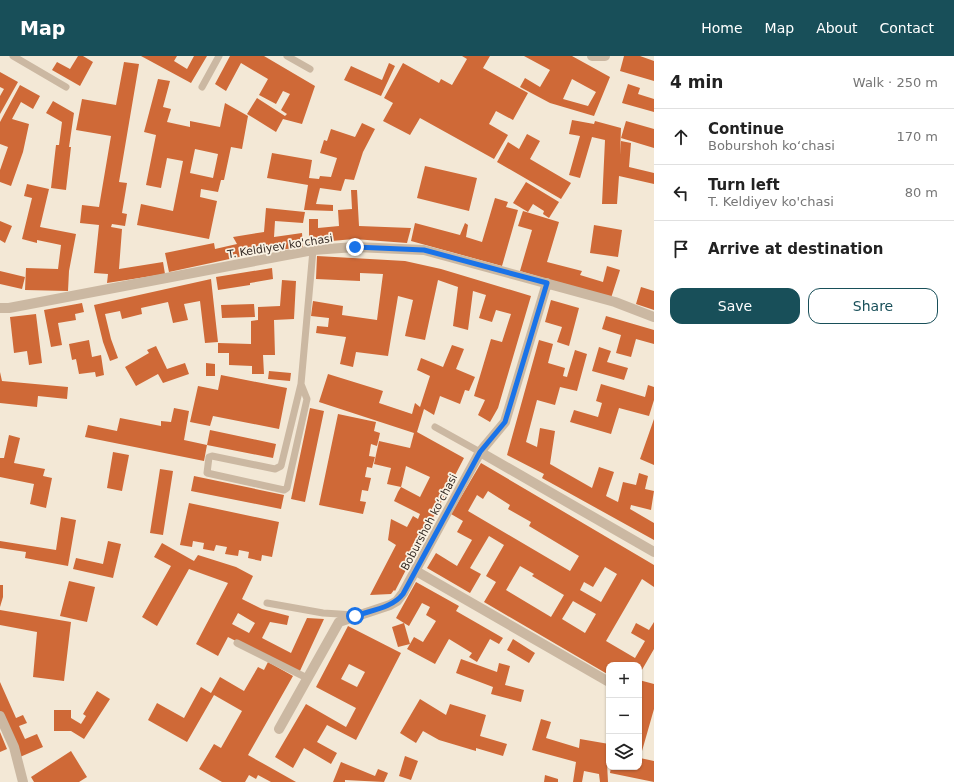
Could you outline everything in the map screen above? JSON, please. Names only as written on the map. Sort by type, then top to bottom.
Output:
[{"type":"street","points":[[592,56],[605,56]]},
{"type":"street","name":"T. Keldiyev ko'chasi","points":[[0,308],[9,308],[313,250],[355,247],[424,250],[615,302],[654,317]]},
{"type":"street","name":"Boburshoh koʻchasi","points":[[279,729],[339,622],[390,605],[397,601],[416,571],[480,452],[505,422],[547,283]]},
{"type":"street","points":[[480,452],[654,552]]},
{"type":"street","points":[[416,571],[606,680]]},
{"type":"street","points":[[0,716],[14,747],[23,782]]},
{"type":"lane","points":[[14,56],[66,87]]},
{"type":"lane","points":[[202,86],[219,56]]},
{"type":"lane","points":[[287,56],[310,69]]},
{"type":"lane","points":[[300,384],[307,399],[286,490],[207,473],[209,457],[212,456],[275,469],[281,466],[300,384],[313,250]]},
{"type":"lane","points":[[435,427],[480,452]]},
{"type":"lane","points":[[267,603],[316,612],[355,616]]},
{"type":"lane","points":[[237,643],[307,678]]},
{"type":"building","points":[[78,56],[83,56],[93,62],[80,86],[52,70],[57,62],[70,69]]},
{"type":"building","points":[[141,56],[177,56],[174,61],[187,69],[194,56],[207,56],[191,83]]},
{"type":"building","points":[[230,56],[264,56],[315,86],[302,124],[283,119],[276,132],[247,114],[257,98],[285,116],[287,114],[281,110],[290,94],[283,91],[276,104],[259,95],[268,79],[241,63],[226,91],[215,84]]},
{"type":"building","points":[[462,56],[490,56],[483,68],[528,93],[513,120],[496,111],[489,124],[508,135],[494,159],[420,118],[410,135],[383,121],[393,103],[384,98],[403,63],[439,83],[441,79],[452,85],[467,59]]},
{"type":"building","points":[[524,56],[572,56],[610,77],[594,116],[550,103],[520,87],[525,78],[540,87],[550,70]],"holes":[[[572,79],[596,92],[588,106],[563,99]]]},
{"type":"building","points":[[624,56],[640,56],[654,61],[654,81],[620,71]]},
{"type":"building","points":[[124,62],[139,64],[119,182],[127,183],[122,213],[127,214],[125,226],[112,224],[111,227],[122,229],[119,269],[163,262],[165,274],[107,283],[108,274],[94,273],[99,225],[80,223],[82,205],[99,207],[111,136],[76,130],[82,99],[116,105]]},
{"type":"building","points":[[389,63],[395,66],[381,96],[344,80],[351,66],[382,80]]},
{"type":"building","points":[[0,72],[18,82],[0,114],[0,96],[4,89],[0,87]]},
{"type":"building","points":[[158,79],[170,81],[163,107],[171,109],[167,122],[190,127],[190,121],[220,127],[225,103],[248,116],[242,149],[231,147],[224,180],[221,180],[218,192],[201,189],[200,197],[217,201],[209,239],[137,225],[141,204],[173,211],[183,161],[167,158],[161,188],[146,185],[156,135],[144,132]],"holes":[[[195,149],[218,154],[213,178],[190,173]]]},
{"type":"building","points":[[628,84],[640,88],[638,94],[654,99],[654,112],[622,103]]},
{"type":"building","points":[[20,85],[40,96],[33,109],[21,102],[12,119],[29,124],[23,152],[11,186],[0,182],[0,170],[8,147],[0,144],[0,122]]},
{"type":"building","points":[[53,101],[74,113],[69,147],[71,147],[66,190],[51,188],[56,145],[59,145],[62,122],[46,113]]},
{"type":"building","points":[[572,120],[594,124],[595,121],[621,128],[620,155],[621,141],[631,143],[629,167],[654,173],[654,184],[619,176],[617,204],[602,204],[605,140],[592,137],[580,178],[569,175],[580,136],[569,134]]},
{"type":"building","points":[[626,121],[654,129],[654,148],[621,138]]},
{"type":"building","points":[[362,123],[375,129],[363,152],[354,180],[345,179],[341,191],[320,188],[316,204],[333,205],[333,211],[304,210],[308,185],[267,178],[272,153],[312,160],[309,178],[319,179],[320,176],[331,177],[337,158],[320,153],[324,140],[327,141],[331,129],[355,137]]},
{"type":"building","points":[[527,134],[540,141],[530,159],[571,183],[561,199],[497,162],[508,142],[519,149]]},
{"type":"building","points":[[425,166],[477,178],[469,211],[417,198]]},
{"type":"building","points":[[526,182],[559,202],[549,218],[543,214],[544,211],[533,204],[528,212],[513,203]]},
{"type":"building","points":[[27,184],[49,189],[40,227],[76,234],[69,271],[68,291],[25,290],[26,268],[58,269],[61,245],[37,240],[37,243],[22,239],[32,198],[24,196]]},
{"type":"building","points":[[351,190],[357,190],[359,226],[411,228],[407,243],[354,239],[309,243],[309,219],[318,219],[318,228],[339,226],[338,210],[352,209]]},
{"type":"building","points":[[495,198],[508,202],[506,207],[518,210],[502,266],[411,241],[415,223],[460,235],[465,223],[468,225],[466,237],[482,242]]},
{"type":"building","points":[[266,208],[305,212],[303,223],[275,221],[274,237],[302,233],[303,247],[262,252],[169,272],[165,253],[214,243],[215,249],[237,244],[233,237],[264,232]]},
{"type":"building","points":[[523,211],[559,222],[547,262],[582,271],[580,275],[603,282],[607,266],[620,270],[611,298],[520,271],[532,230],[518,226]]},
{"type":"building","points":[[0,221],[12,226],[5,243],[0,240]]},
{"type":"building","points":[[594,225],[622,230],[618,257],[590,253]]},
{"type":"building","points":[[317,256],[405,261],[441,269],[531,296],[498,408],[490,422],[478,415],[485,400],[474,396],[491,339],[502,342],[511,314],[496,310],[492,322],[479,318],[486,295],[473,291],[468,330],[453,326],[458,287],[438,280],[425,340],[405,336],[413,300],[398,296],[388,356],[356,352],[353,367],[340,364],[346,337],[316,333],[317,326],[328,327],[329,318],[311,316],[313,301],[343,306],[342,315],[377,320],[383,274],[360,273],[360,281],[316,279]]},
{"type":"building","points":[[272,268],[273,279],[250,283],[250,285],[218,290],[216,277]]},
{"type":"building","points":[[0,271],[25,277],[22,289],[0,284]]},
{"type":"building","points":[[211,279],[218,342],[205,343],[200,301],[184,304],[188,320],[173,323],[168,302],[141,308],[142,314],[122,319],[120,311],[105,314],[111,339],[118,358],[110,361],[103,342],[94,305]]},
{"type":"building","points":[[282,280],[296,281],[294,319],[274,320],[275,355],[263,355],[264,374],[252,374],[252,366],[229,365],[229,353],[218,353],[218,343],[251,344],[251,321],[258,320],[258,307],[280,306]]},
{"type":"building","points":[[641,287],[654,291],[654,310],[636,304]]},
{"type":"building","points":[[551,300],[579,308],[569,346],[557,342],[562,327],[545,322]]},
{"type":"building","points":[[82,303],[84,312],[75,314],[76,320],[58,323],[62,345],[51,347],[44,310]]},
{"type":"building","points":[[254,304],[255,317],[222,318],[221,305]]},
{"type":"building","points":[[36,314],[42,363],[29,365],[27,351],[14,353],[10,317]]},
{"type":"building","points":[[606,316],[654,330],[654,344],[636,339],[631,357],[616,353],[621,335],[602,329]]},
{"type":"building","points":[[89,340],[92,357],[101,355],[104,375],[96,377],[95,372],[79,374],[76,359],[72,360],[69,344]]},
{"type":"building","points":[[539,340],[553,344],[548,363],[565,368],[563,376],[567,377],[575,350],[587,354],[577,391],[560,387],[555,405],[537,400],[526,442],[537,447],[540,428],[555,431],[550,464],[592,488],[599,467],[614,472],[606,496],[618,502],[623,482],[636,485],[639,473],[648,476],[645,489],[654,491],[651,510],[631,505],[630,509],[654,523],[654,540],[542,478],[544,474],[507,455]]},
{"type":"building","points":[[452,345],[464,349],[456,369],[475,377],[469,391],[465,390],[460,404],[440,396],[434,415],[424,409],[417,432],[464,458],[395,591],[394,590],[391,594],[370,595],[396,545],[388,540],[391,519],[407,527],[413,516],[418,519],[420,514],[394,501],[401,487],[387,484],[391,468],[374,464],[379,441],[410,448],[414,433],[319,402],[328,374],[383,391],[379,403],[412,414],[415,403],[420,407],[430,376],[417,370],[421,358],[443,367]],"holes":[[[406,466],[430,477],[420,497],[401,487]]]},
{"type":"building","points":[[156,346],[167,369],[185,363],[189,374],[163,383],[158,374],[136,386],[125,367],[149,353],[147,350]]},
{"type":"building","points":[[599,347],[611,351],[607,362],[628,368],[624,380],[592,371]]},
{"type":"building","points":[[206,363],[215,364],[215,376],[206,376]]},
{"type":"building","points":[[269,371],[291,373],[290,381],[268,379]]},
{"type":"building","points":[[0,372],[2,381],[68,387],[67,399],[38,396],[37,407],[0,403]]},
{"type":"building","points":[[221,375],[287,388],[279,429],[213,416],[210,426],[190,422],[198,386],[218,390]]},
{"type":"building","points":[[601,384],[645,397],[648,385],[654,387],[654,400],[649,416],[619,408],[611,434],[570,422],[574,410],[598,417],[602,403],[596,401]]},
{"type":"building","points":[[174,408],[189,411],[184,440],[207,445],[204,461],[85,437],[88,425],[117,431],[120,418],[161,426],[161,421],[171,422]]},
{"type":"building","points":[[310,408],[324,411],[305,502],[291,499]]},
{"type":"building","points":[[338,414],[376,422],[374,431],[380,433],[377,446],[371,444],[369,456],[375,457],[372,468],[367,467],[365,477],[371,478],[368,491],[362,490],[360,501],[366,502],[363,514],[319,505]]},
{"type":"building","points":[[654,419],[654,465],[640,459]]},
{"type":"building","points":[[210,430],[276,444],[273,458],[207,445]]},
{"type":"building","points":[[9,435],[20,438],[14,463],[45,469],[43,476],[52,478],[46,508],[30,504],[34,484],[0,477],[0,458],[4,458]]},
{"type":"building","points":[[113,452],[129,455],[122,491],[107,488]]},
{"type":"building","points":[[481,463],[654,565],[654,587],[642,579],[606,641],[635,658],[645,641],[631,633],[636,623],[649,630],[654,622],[654,649],[642,670],[642,662],[606,662],[606,673],[484,602],[496,582],[486,576],[504,545],[489,536],[470,568],[481,574],[470,593],[427,568],[436,553],[457,566],[472,540],[457,532],[463,521],[451,514]],"holes":[[[488,491],[510,505],[508,509],[531,522],[529,526],[579,556],[570,571],[468,511],[477,495],[483,499]],[[520,566],[534,574],[532,576],[564,595],[551,617],[506,590]],[[605,567],[617,574],[601,602],[580,590],[584,582],[593,587]],[[573,601],[596,614],[585,633],[562,619]]]},
{"type":"building","points":[[160,469],[173,471],[163,535],[150,533]]},
{"type":"building","points":[[194,476],[284,495],[281,509],[191,491]]},
{"type":"building","points":[[189,503],[279,522],[272,557],[262,555],[261,561],[248,558],[249,552],[239,550],[238,556],[225,554],[227,547],[216,545],[214,551],[203,549],[204,543],[193,541],[192,547],[180,545]]},
{"type":"building","points":[[61,517],[76,520],[68,566],[25,558],[26,552],[0,548],[0,541],[56,550]]},
{"type":"building","points":[[108,541],[121,544],[113,578],[73,569],[76,558],[103,564]]},
{"type":"building","points":[[162,543],[194,561],[198,555],[236,567],[253,576],[242,599],[262,609],[289,616],[287,625],[270,622],[262,638],[291,653],[307,618],[324,619],[299,673],[228,637],[218,656],[196,644],[228,583],[189,569],[157,626],[142,617],[171,566],[154,557]],"holes":[[[238,613],[255,623],[249,633],[232,624]]]},
{"type":"building","points":[[69,581],[95,587],[87,622],[60,616]]},
{"type":"building","points":[[416,582],[459,606],[456,611],[503,638],[499,644],[490,639],[477,662],[469,657],[472,653],[449,639],[435,664],[407,649],[414,637],[423,642],[436,621],[426,615],[430,607],[422,603],[409,626],[396,618]]},
{"type":"building","points":[[0,585],[3,585],[3,597],[0,607]]},
{"type":"building","points":[[0,610],[71,622],[64,681],[33,677],[37,632],[0,625]]},
{"type":"building","points":[[404,623],[410,644],[398,647],[392,627]]},
{"type":"building","points":[[348,626],[401,653],[356,740],[327,725],[317,742],[337,753],[331,764],[304,748],[293,768],[275,757],[306,704],[346,727],[356,708],[316,687]],"holes":[[[349,664],[365,672],[357,687],[341,679]]]},
{"type":"building","points":[[513,639],[535,653],[529,663],[507,650]]},
{"type":"building","points":[[461,659],[497,672],[499,663],[510,666],[505,685],[524,690],[521,702],[491,694],[493,687],[456,673]]},
{"type":"building","points":[[268,662],[293,676],[248,755],[296,782],[271,782],[258,775],[256,779],[249,775],[245,782],[222,782],[199,769],[214,744],[221,748],[242,711],[214,695],[187,742],[148,720],[157,703],[184,718],[201,687],[211,693],[220,677],[244,691],[258,667],[264,670]]},
{"type":"building","points":[[642,681],[654,684],[654,709],[642,751]]},
{"type":"building","points":[[0,682],[16,718],[23,715],[27,723],[19,726],[25,739],[37,734],[43,747],[20,757],[0,712]]},
{"type":"building","points":[[97,691],[110,699],[84,739],[71,731],[54,731],[54,710],[71,710],[71,718],[81,724],[86,716],[83,714]]},
{"type":"building","points":[[420,699],[446,715],[450,704],[486,715],[480,736],[507,744],[503,756],[476,748],[476,751],[439,740],[423,731],[416,743],[400,733]]},
{"type":"building","points":[[541,719],[551,722],[546,738],[579,748],[580,739],[606,743],[606,770],[607,770],[608,782],[600,782],[599,774],[584,771],[582,782],[573,782],[576,762],[532,750]]},
{"type":"building","points":[[0,732],[7,749],[0,752]]},
{"type":"building","points":[[71,751],[87,777],[79,782],[34,782],[31,777]]},
{"type":"building","points":[[405,756],[418,761],[411,780],[399,776]]},
{"type":"building","points":[[642,758],[654,761],[654,782],[610,773],[610,770],[642,770]]},
{"type":"building","points":[[341,762],[375,776],[378,769],[388,773],[384,782],[345,780],[345,782],[333,782]]},
{"type":"building","points":[[545,775],[558,779],[558,782],[544,782]]},
{"type":"route","points":[[355,247],[424,250],[547,283],[505,422],[480,452],[403,594],[397,601],[390,605],[355,616]]}]
